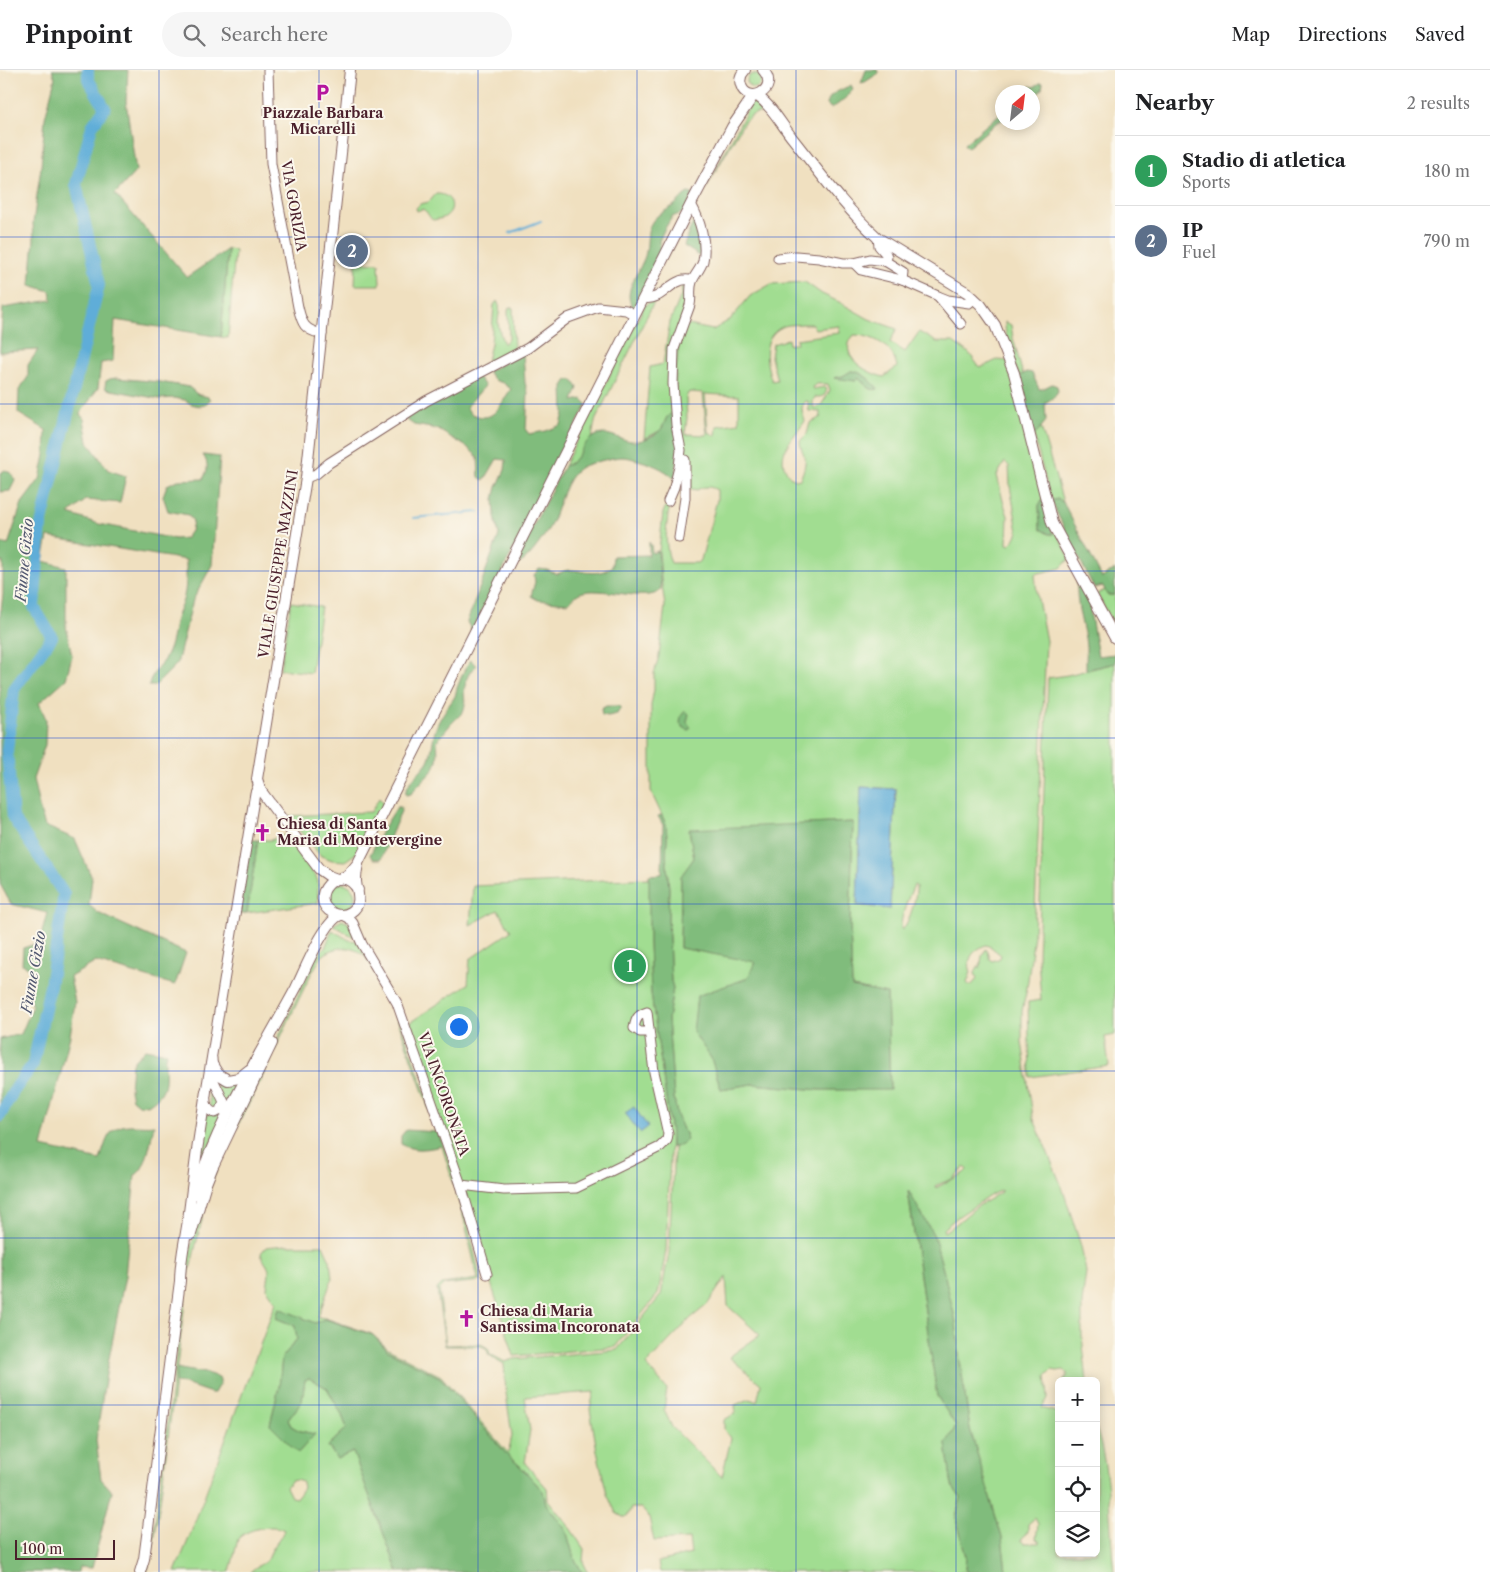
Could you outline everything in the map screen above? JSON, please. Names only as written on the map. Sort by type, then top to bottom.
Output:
[{"type":"main road","name":"VIALE GIUSEPPE MAZZINI","points":[[258,786],[257,780],[306,478],[350,70]]},
{"type":"main road","points":[[732,127],[738,109],[742,72]]},
{"type":"main road","points":[[323,892],[328,884],[348,875],[358,863],[691,204],[732,127],[748,102],[755,95],[762,92],[766,75]]},
{"type":"main road","points":[[766,75],[774,112]]},
{"type":"main road","points":[[741,87],[747,93],[755,95],[774,112],[822,176],[878,238],[974,298],[990,316],[1014,373],[1052,523],[1115,638]]},
{"type":"main road","points":[[258,786],[319,869],[322,876],[323,900],[328,913],[326,929]]},
{"type":"main road","points":[[180,1281],[180,1264],[188,1222],[196,1192],[211,1150],[326,929],[335,917],[356,908],[359,900],[356,880],[358,863]]},
{"type":"main road","points":[[319,869],[329,876],[350,881],[358,890]]},
{"type":"main road","points":[[326,907],[332,912],[342,915]]},
{"type":"main road","points":[[140,1572],[144,1559],[180,1281],[198,1209],[213,1166],[268,1052],[295,989]]},
{"type":"main road","points":[[212,1061],[218,1074],[228,1080],[239,1078],[252,1068]]},
{"type":"main road","points":[[188,1222],[193,1173],[206,1091]]},
{"type":"street","name":"VIA GORIZIA","points":[[268,70],[271,164],[298,307],[305,328],[322,334]]},
{"type":"street","points":[[668,501],[674,487],[681,450],[676,425],[674,349],[690,305],[692,280],[703,262],[704,244],[698,217],[691,204]]},
{"type":"street","points":[[878,238],[879,246],[887,257],[885,261]]},
{"type":"street","points":[[778,258],[796,256],[843,263],[854,263],[870,259],[885,261],[903,272],[902,280]]},
{"type":"street","points":[[854,263],[861,270],[902,280],[948,300],[970,303],[974,298]]},
{"type":"street","points":[[644,298],[651,300],[680,280],[692,280]]},
{"type":"street","points":[[938,296],[961,324]]},
{"type":"street","points":[[306,478],[316,474],[329,463],[426,401],[528,348],[568,318],[598,307],[626,310],[635,315]]},
{"type":"street","points":[[678,436],[686,446],[685,498],[679,538]]},
{"type":"street","name":"VIALE GIUSEPPE MAZZINI","points":[[212,1061],[213,1079],[224,1102],[220,1112],[213,1113],[208,1109],[205,1100],[206,1091],[252,808],[258,786]]},
{"type":"street","points":[[252,808],[257,802],[267,800]]},
{"type":"street","name":"VIA INCORONATA","points":[[356,908],[357,931]]},
{"type":"street","name":"VIA INCORONATA","points":[[342,915],[351,920],[362,944],[397,1003],[461,1185],[487,1274]]},
{"type":"street","points":[[461,1185],[504,1190],[576,1188],[660,1147],[668,1134],[654,1072],[649,1032]]},
{"type":"green space","points":[[52,70],[128,70],[126,101],[136,171],[115,194],[187,277],[228,249],[221,337],[115,320],[113,361],[101,363],[98,388],[80,414],[84,419],[88,442],[108,470],[126,476],[120,503],[86,500],[69,514],[99,524],[175,539],[186,538],[191,531],[193,521],[188,515],[168,511],[163,496],[167,485],[178,480],[203,479],[207,467],[203,455],[220,457],[212,565],[193,600],[177,664],[155,686],[149,686],[151,678],[166,656],[171,643],[175,622],[184,595],[186,560],[48,537],[43,561],[66,567],[66,626],[72,656],[66,679],[39,703],[46,719],[45,745],[33,779],[45,826],[75,839],[92,878],[89,905],[98,913],[186,953],[175,985],[96,962],[70,977],[75,1002],[70,1036],[42,1147],[100,1160],[107,1139],[114,1130],[125,1125],[154,1125],[143,1167],[135,1175],[125,1276],[106,1374],[96,1440],[101,1479],[112,1491],[92,1568],[79,1567],[78,1572],[0,1572],[0,1039],[21,1034],[32,1008],[28,990],[35,970],[22,964],[23,948],[39,943],[47,913],[11,904],[0,884],[0,617],[3,595],[3,562],[0,562],[0,543],[8,545],[22,503],[40,479],[45,455],[46,430],[18,413],[19,390],[28,377],[28,365],[38,350],[0,352],[0,348],[3,308],[52,300],[50,291],[30,285],[34,239],[33,223],[41,167],[45,118],[55,78]]},
{"type":"green space","points":[[866,70],[877,70],[879,73],[861,83]]},
{"type":"green space","points":[[751,74],[757,74],[761,81],[757,88],[751,88],[747,84],[747,78]]},
{"type":"green space","points":[[1043,83],[1040,91],[1040,85],[1037,85]]},
{"type":"green space","points":[[851,85],[853,89],[843,100],[831,108],[827,105],[833,95]]},
{"type":"green space","points":[[754,101],[763,106],[769,115],[755,114],[744,122],[706,188],[751,103]]},
{"type":"green space","points":[[995,118],[995,124],[967,148],[964,144]]},
{"type":"green space","points":[[688,193],[693,194],[684,212],[672,217],[664,230],[659,241],[662,255],[634,309],[630,302],[630,288],[644,259],[650,225],[656,217]]},
{"type":"green space","points":[[436,194],[449,198],[452,205],[446,216],[433,220],[424,210],[417,211],[416,208],[420,204],[429,202]]},
{"type":"green space","points":[[694,221],[697,224],[701,257],[684,246]]},
{"type":"green space","points":[[228,249],[235,250],[228,338],[221,337]]},
{"type":"green space","points":[[356,262],[379,263],[380,285],[355,285]]},
{"type":"green space","points":[[805,282],[822,294],[869,319],[897,329],[890,342],[905,352],[919,332],[937,342],[953,342],[969,353],[980,368],[997,360],[1009,361],[1014,373],[1052,523],[1070,558],[1061,568],[1035,574],[1046,641],[1034,934],[1022,1011],[1022,1042],[1033,1117],[1062,1187],[1081,1246],[1086,1272],[1082,1303],[1082,1336],[1087,1377],[1067,1377],[1067,1373],[1064,1370],[1052,1370],[1046,1376],[1048,1398],[1042,1408],[1055,1412],[1055,1557],[1100,1557],[1100,1441],[1109,1499],[1114,1572],[1001,1572],[1006,1570],[1002,1538],[970,1429],[956,1322],[945,1277],[934,1236],[908,1192],[937,1396],[956,1426],[946,1444],[952,1486],[961,1498],[956,1516],[966,1557],[965,1569],[967,1572],[660,1572],[658,1562],[691,1554],[689,1539],[654,1541],[649,1517],[641,1508],[631,1508],[627,1517],[616,1513],[607,1494],[597,1451],[590,1409],[594,1392],[525,1397],[530,1430],[525,1463],[547,1488],[548,1500],[584,1549],[583,1562],[588,1572],[582,1572],[574,1558],[566,1530],[546,1504],[543,1491],[509,1457],[441,1378],[388,1351],[373,1335],[325,1319],[315,1323],[279,1308],[276,1318],[295,1326],[297,1339],[282,1358],[279,1387],[270,1425],[298,1453],[314,1434],[300,1431],[291,1426],[288,1420],[302,1401],[305,1380],[309,1378],[327,1388],[347,1428],[328,1446],[337,1459],[353,1452],[398,1572],[250,1572],[267,1560],[284,1530],[267,1527],[247,1532],[238,1539],[230,1572],[175,1572],[276,1302],[267,1289],[269,1270],[261,1253],[266,1247],[323,1245],[330,1260],[332,1279],[318,1317],[325,1318],[372,1334],[388,1349],[441,1376],[508,1453],[512,1436],[504,1364],[489,1355],[486,1348],[481,1346],[445,1346],[437,1289],[442,1284],[478,1279],[464,1219],[442,1146],[392,1004],[381,980],[394,1004],[461,1194],[481,1281],[444,1285],[439,1290],[446,1345],[481,1344],[488,1348],[490,1354],[505,1362],[514,1359],[617,1350],[661,1295],[669,1252],[674,1148],[687,1140],[677,1116],[674,1098],[668,1019],[673,988],[668,918],[669,889],[666,824],[651,792],[651,705],[665,606],[659,551],[663,513],[674,487],[681,450],[676,425],[673,384],[674,349],[683,324],[713,330],[731,319],[750,296],[771,284]],"holes":[[[812,324],[815,329],[839,326],[839,333],[796,339],[797,343],[789,345],[788,339],[773,344],[771,357],[777,380],[772,381],[766,351],[775,331],[784,326]],[[854,335],[868,337],[887,348],[892,354],[897,367],[884,377],[877,375],[855,362],[849,349],[849,342]],[[855,371],[866,377],[878,389],[869,388],[857,378],[856,381],[837,378]],[[817,384],[828,384],[830,390],[822,404],[817,408],[813,407],[815,397],[821,397],[827,389],[824,387],[813,389],[812,387]],[[691,392],[703,393],[707,435],[685,434],[687,418],[686,398],[688,393]],[[705,394],[739,396],[739,423],[717,426],[716,436],[708,432]],[[808,401],[809,411],[820,412],[821,417],[810,423],[807,434],[800,441],[805,463],[800,479],[796,480],[787,473],[783,459],[786,447],[805,421],[802,408],[804,403]],[[1005,462],[1009,466],[1010,486],[1018,532],[1010,545],[1007,544],[1008,516],[997,475]],[[677,486],[697,490],[709,487],[717,490],[717,500],[701,560],[697,563],[671,563],[666,534],[671,503]],[[1044,499],[1051,524],[1055,531],[1053,534],[1040,529],[1039,505]],[[861,787],[896,789],[890,909],[857,905]],[[853,822],[850,923],[852,987],[887,994],[890,1089],[820,1090],[752,1084],[721,1089],[711,1058],[694,1032],[697,996],[749,978],[755,961],[680,948],[681,877],[694,858],[689,830]],[[914,885],[916,886],[914,902],[906,925],[901,929],[907,900]],[[986,945],[1001,955],[1000,958],[993,961],[990,959],[986,949],[982,956],[980,967],[977,968],[975,973],[977,979],[972,985],[969,985],[967,983],[971,972],[969,963],[974,952]],[[965,1167],[967,1170],[964,1173],[936,1188],[937,1185],[952,1179]],[[1001,1190],[1001,1192],[975,1208],[944,1232],[943,1229],[959,1216]],[[726,1277],[728,1306],[760,1335],[729,1357],[761,1384],[757,1402],[750,1399],[735,1405],[736,1413],[724,1420],[724,1430],[731,1438],[722,1477],[672,1427],[664,1410],[667,1389],[646,1365],[691,1318],[707,1305]],[[296,1480],[302,1482],[303,1488],[296,1498],[291,1497],[286,1487],[291,1481]],[[1035,1518],[1038,1524],[1036,1539],[1039,1543],[1025,1543],[1021,1541],[1021,1538],[1028,1532],[1028,1524]]]},
{"type":"green space","points":[[681,284],[684,285],[689,299],[680,324],[673,413],[667,417],[661,430],[644,439],[650,367],[663,364],[670,322],[682,293]]},
{"type":"green space","points":[[655,300],[595,421],[592,438],[573,461],[564,466],[645,305]]},
{"type":"green space","points":[[497,301],[500,309],[498,323],[504,344],[509,338],[509,307],[513,308],[514,353],[485,369],[491,344],[494,305]]},
{"type":"green space","points":[[1005,322],[1011,325],[1023,375],[1019,376],[1011,356]]},
{"type":"green space","points":[[523,353],[525,383],[528,393],[526,430],[529,434],[546,431],[561,425],[564,413],[563,386],[567,380],[573,380],[578,388],[573,401],[582,399],[587,404],[472,631],[467,622],[499,535],[494,499],[505,470],[506,460],[497,459],[484,481],[479,477],[478,457],[467,447],[437,429],[414,425],[404,418],[478,377],[485,386],[466,407],[471,414],[478,416],[483,417],[492,414],[500,407],[511,389],[503,383],[494,380],[488,371]]},
{"type":"green space","points":[[851,371],[866,377],[878,389],[869,388],[858,378],[856,381],[834,378],[843,376]]},
{"type":"green space","points":[[1027,372],[1032,373],[1039,389],[1052,384],[1057,386],[1058,391],[1054,397],[1045,403],[1046,421],[1034,436],[1019,376]]},
{"type":"green space","points":[[116,378],[189,387],[197,394],[210,399],[205,405],[200,406],[174,398],[160,399],[106,389],[106,381]]},
{"type":"green space","points":[[673,413],[679,450],[675,479],[656,466],[625,457],[617,457],[581,467],[569,479],[553,520],[542,539],[525,560],[513,565],[564,466],[573,462],[590,439],[596,435],[608,434],[631,441],[645,439],[660,430],[667,417]]},
{"type":"green space","points":[[1041,427],[1063,502],[1057,499],[1051,501],[1034,436]]},
{"type":"green space","points":[[5,470],[12,474],[15,480],[10,491],[0,492],[0,473]]},
{"type":"green space","points":[[1044,498],[1053,534],[1040,529],[1039,505]]},
{"type":"green space","points":[[1057,499],[1063,502],[1102,578],[1115,569],[1115,595],[1107,595],[1103,586],[1094,588],[1051,501]]},
{"type":"green space","points":[[649,542],[652,553],[658,551],[661,590],[655,594],[635,595],[588,591],[578,594],[568,603],[538,600],[531,596],[535,582],[534,575],[539,569],[557,574],[569,570],[601,572],[612,566],[613,556],[649,555]]},
{"type":"green space","points":[[1077,582],[1084,587],[1090,598],[1091,617],[1098,656],[1115,654],[1115,663],[1086,670],[1086,642],[1078,603]]},
{"type":"green space","points":[[1105,590],[1107,595],[1115,595],[1115,627],[1097,594]]},
{"type":"green space","points":[[291,602],[321,607],[311,673],[280,669]]},
{"type":"green space","points":[[471,660],[476,666],[467,678],[464,690],[465,706],[463,712],[437,741],[437,760],[432,771],[411,794],[406,795],[410,782],[428,761],[438,724],[455,697],[466,666]]},
{"type":"green space","points":[[1115,663],[1115,1035],[1105,1037],[1109,1066],[1030,1077],[1028,1002],[1041,1000],[1038,958],[1048,678]]},
{"type":"green space","points":[[606,706],[620,706],[620,709],[617,714],[602,715],[601,709]]},
{"type":"green space","points":[[685,711],[689,714],[687,722],[691,728],[689,730],[680,723],[681,716]]},
{"type":"green space","points":[[379,798],[384,803],[362,849],[345,861],[332,860],[321,856],[287,816],[371,812]]},
{"type":"green space","points":[[397,807],[401,807],[401,811],[381,859],[373,859],[370,855]]},
{"type":"green space","points":[[661,815],[666,824],[667,838],[668,918],[673,988],[668,1019],[674,1098],[677,1115],[687,1140],[671,1148],[671,1133],[651,993],[649,942],[649,875],[662,874],[663,825],[658,816]]},
{"type":"green space","points":[[853,822],[850,923],[852,987],[887,994],[890,1090],[820,1090],[752,1084],[721,1089],[711,1058],[693,1032],[697,996],[748,978],[755,962],[680,948],[681,876],[694,858],[689,829]]},
{"type":"green space","points":[[284,835],[318,881],[318,903],[247,913],[258,840],[271,840]]},
{"type":"green space","points":[[250,840],[258,840],[247,913],[239,914]]},
{"type":"green space","points":[[650,878],[649,942],[651,993],[671,1134],[666,1251],[658,1294],[615,1347],[514,1356],[409,1023],[468,984],[470,959],[511,931],[498,910],[470,925],[473,886]]},
{"type":"green space","points":[[341,883],[351,887],[355,897],[351,907],[341,911],[331,907],[327,897],[331,887]]},
{"type":"green space","points":[[342,920],[349,923],[355,936],[333,925]]},
{"type":"green space","points":[[332,930],[349,940],[357,941],[381,980],[364,955],[353,948],[340,948],[329,951],[321,957],[224,1152],[210,1186],[188,1278],[160,1502],[152,1554],[146,1572],[151,1553],[158,1501],[188,1259],[208,1184],[317,955],[325,948]]},
{"type":"green space","points":[[145,1049],[167,1053],[165,1056],[164,1088],[154,1101],[148,1105],[138,1104],[132,1099],[130,1090],[132,1063]]},
{"type":"green space","points":[[215,1078],[235,1082],[238,1085],[198,1172],[206,1115],[222,1112]]},
{"type":"green space","points":[[212,1084],[221,1102],[216,1109],[210,1107],[208,1088]]},
{"type":"green space","points":[[406,1130],[438,1132],[442,1146],[421,1149],[406,1147],[401,1144],[401,1136]]},
{"type":"green space","points":[[908,1190],[934,1236],[945,1277],[956,1322],[970,1429],[1002,1538],[1006,1571],[967,1572],[965,1569],[966,1557],[956,1516],[961,1498],[952,1486],[946,1444],[956,1426],[937,1396]]},
{"type":"green space","points":[[279,1308],[315,1323],[325,1319],[373,1335],[388,1351],[441,1378],[509,1457],[543,1491],[546,1504],[566,1530],[574,1558],[582,1572],[512,1572],[510,1570],[505,1572],[398,1572],[353,1452],[337,1459],[328,1446],[347,1428],[327,1388],[309,1378],[305,1380],[302,1401],[288,1420],[291,1426],[300,1431],[315,1434],[298,1453],[270,1425],[279,1387],[282,1358],[297,1339],[295,1326],[276,1318]]},
{"type":"green space","points":[[177,1368],[211,1374],[220,1379],[220,1383],[214,1393],[211,1393],[185,1384],[175,1383]]},
{"type":"water","points":[[861,787],[896,789],[890,909],[857,905]]},
{"type":"water","points":[[634,1107],[648,1127],[640,1133],[625,1113]]},
{"type":"waterway","name":"Fiume Gizio","points":[[0,1116],[13,1092],[33,1064],[50,986],[64,894],[13,818],[7,751],[14,689],[52,637],[34,607],[41,525],[99,285],[76,184],[92,126],[105,108],[88,79],[88,70]]},
{"type":"waterway","points":[[510,233],[541,221]]},
{"type":"waterway","points":[[413,518],[479,512]]},
{"type":"place","name":"Piazzale Barbara Micarelli","points":[[323,93]]},
{"type":"place","name":"IP","points":[[352,251]]},
{"type":"place","name":"Chiesa di Santa Maria di Montevergine","points":[[263,832]]},
{"type":"place","name":"Stadio di atletica","points":[[630,966]]},
{"type":"place","name":"Chiesa di Maria Santissima Incoronata","points":[[466,1319]]}]
